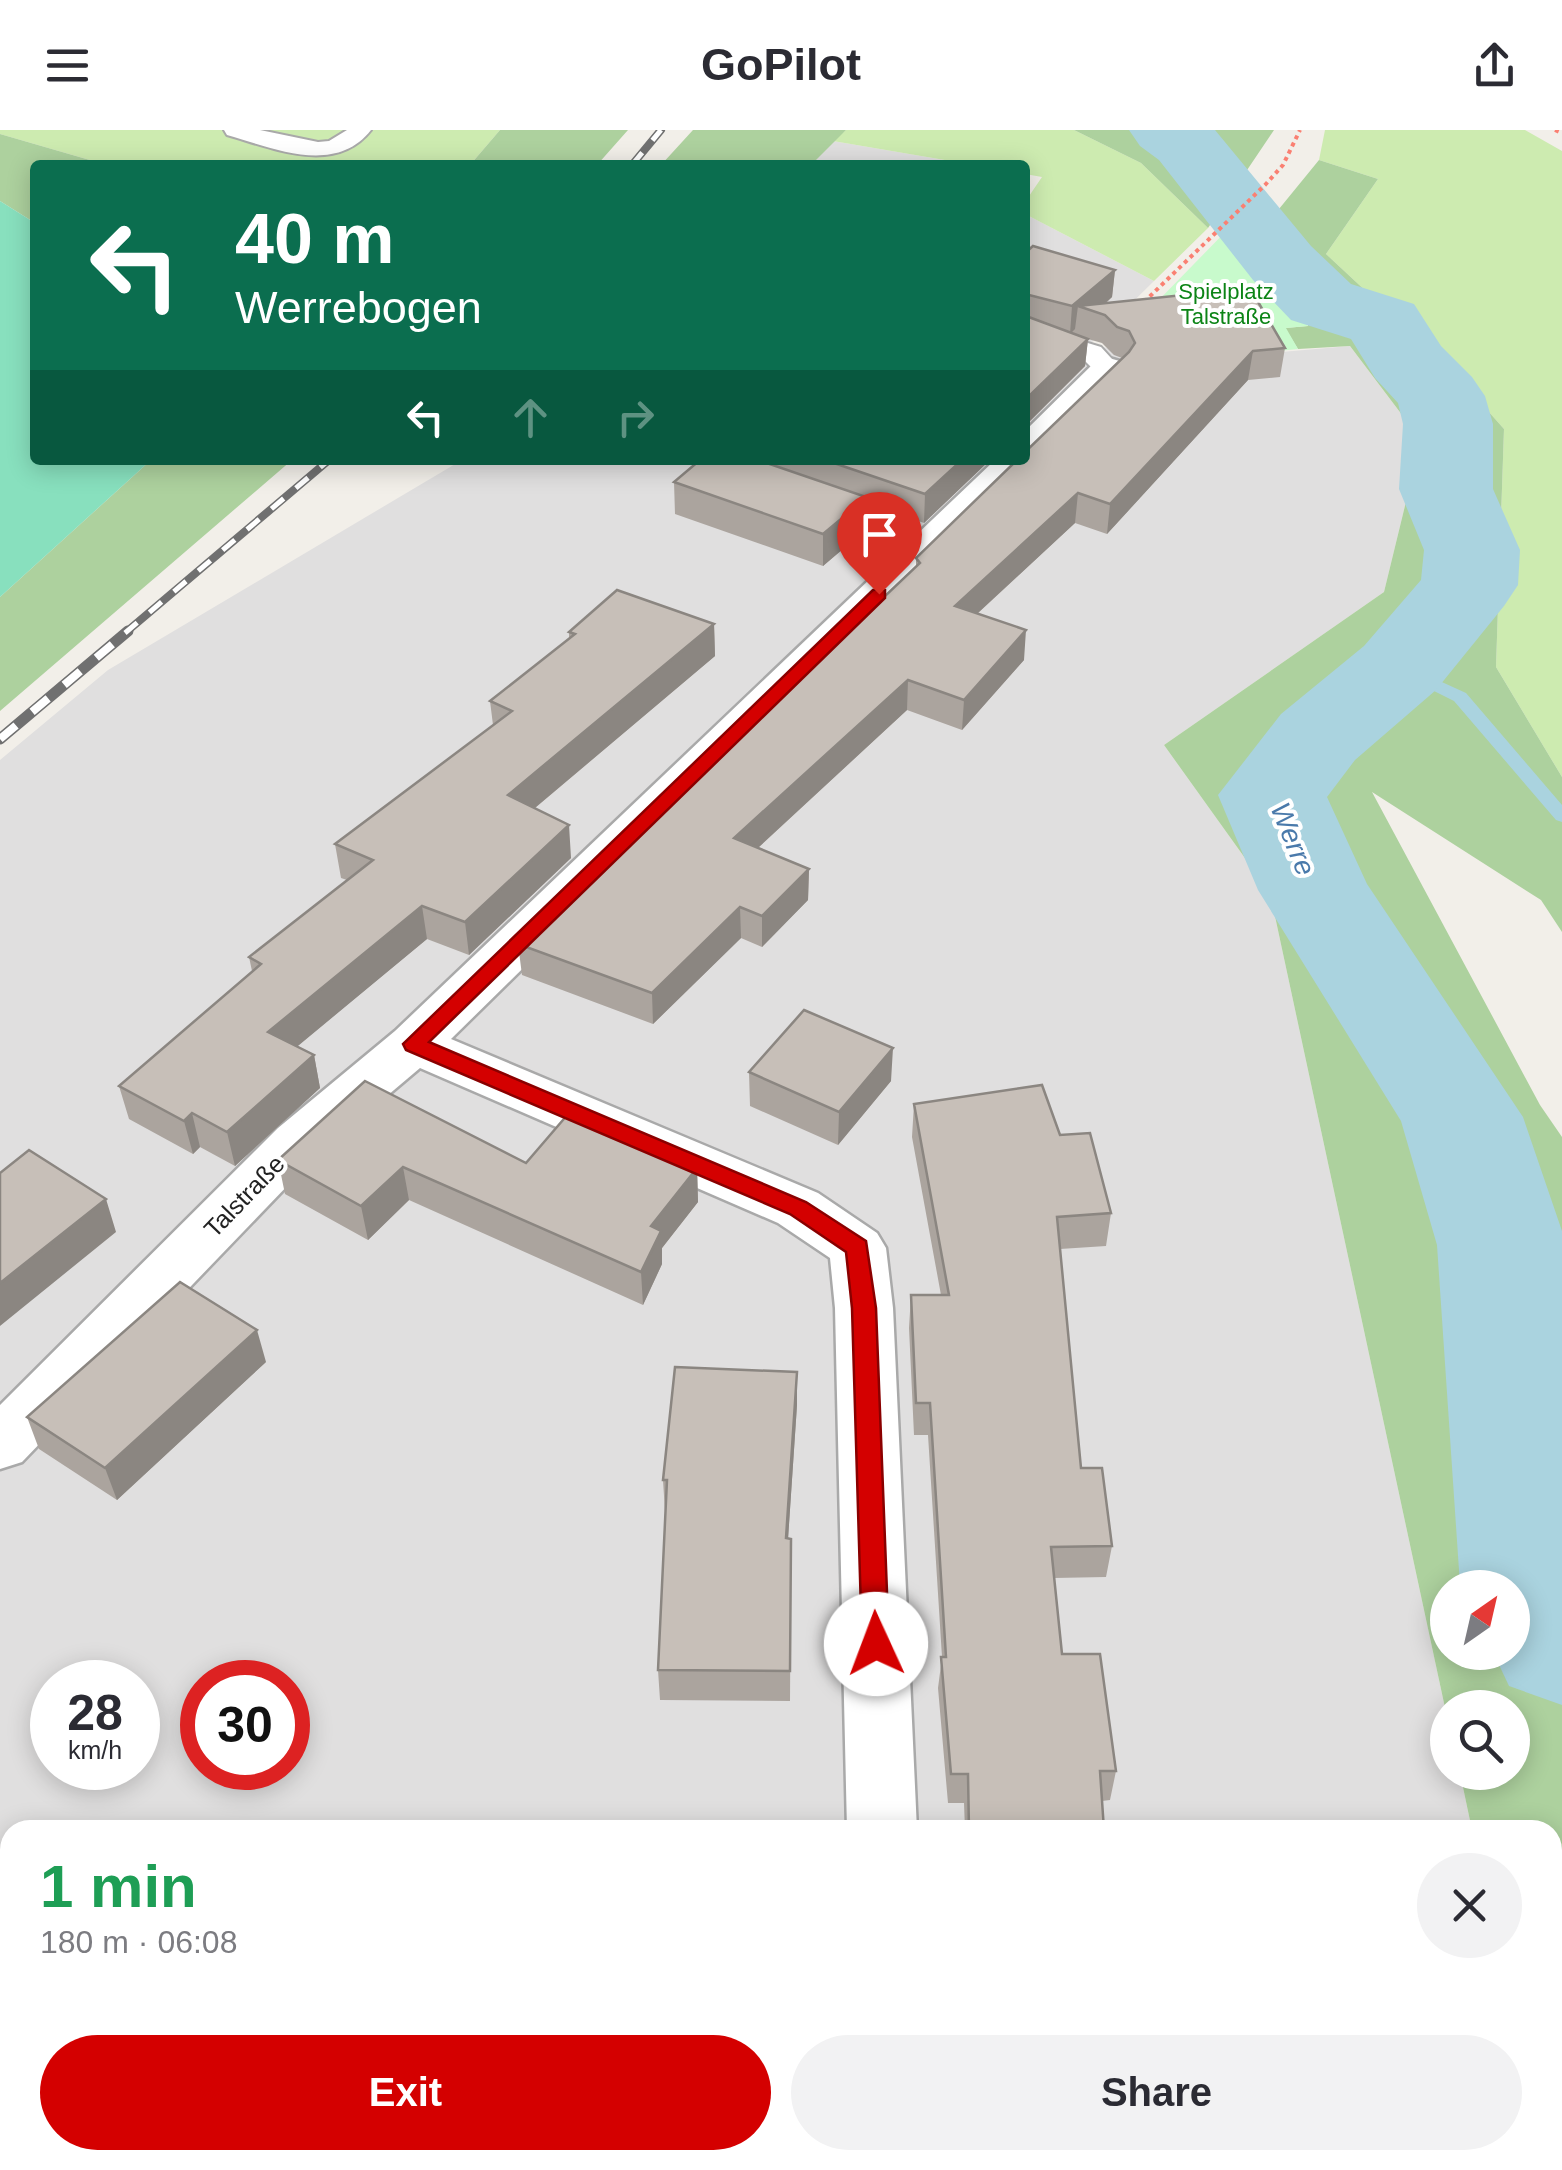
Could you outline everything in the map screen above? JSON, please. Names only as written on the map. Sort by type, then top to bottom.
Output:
[{"type":"street","points":[[1030,446],[1100,361]]},
{"type":"street","name":"Talstraße","points":[[0,1444],[297,1142],[414,1044],[916,534],[1011,465]]},
{"type":"street","points":[[414,1044],[798,1208],[858,1248],[864,1308],[882,1820]]},
{"type":"lane","points":[[236,130],[302,148],[335,148],[352,140],[360,130]]},
{"type":"lane","points":[[1030,334],[1100,361]]},
{"type":"path","points":[[1100,361],[1223,226],[1266,185],[1283,165],[1300,130]]},
{"type":"path","points":[[1556,130],[1562,134]]},
{"type":"shaded area","points":[[833,141],[945,160],[816,160]]},
{"type":"shaded area","points":[[1030,217],[1154,281],[1091,343],[1154,363],[1350,346],[1421,440],[1384,592],[1164,745],[1270,893],[1430,1638],[1430,1670],[1437,1670],[1441,1690],[1430,1690],[1430,1790],[1464,1790],[1470,1820],[0,1820],[0,760],[108,670],[454,465],[1030,465]]},
{"type":"green space","points":[[0,130],[500,130],[474,160],[90,160],[0,134]]},
{"type":"green space","points":[[500,130],[628,130],[601,160],[474,160]]},
{"type":"green space","points":[[693,130],[846,130],[816,160],[666,160]]},
{"type":"green space","points":[[846,130],[1074,130],[1141,163],[1208,228],[1154,281],[1030,217],[1030,195],[1042,177],[1030,175],[1030,160],[945,160],[833,141]]},
{"type":"green space","points":[[1074,130],[1274,130],[1208,228],[1141,163]]},
{"type":"green space","points":[[1325,130],[1525,130],[1562,151],[1562,777],[1496,667],[1504,429],[1457,376],[1326,254],[1378,179],[1319,160]]},
{"type":"green space","points":[[0,134],[90,160],[30,160],[30,220],[0,201]]},
{"type":"green space","points":[[1319,160],[1378,179],[1326,254],[1457,376],[1504,429],[1496,667],[1562,777],[1562,932],[1541,900],[1372,792],[1540,1105],[1562,1137],[1562,1820],[1470,1820],[1464,1790],[1530,1790],[1530,1690],[1441,1690],[1437,1670],[1530,1670],[1530,1570],[1430,1570],[1430,1638],[1270,893],[1164,745],[1384,592],[1421,440],[1350,346],[1298,349],[1285,328],[1308,326],[1309,279],[1270,220]]},
{"type":"green space","points":[[0,201],[30,220],[30,465],[145,465],[0,597]]},
{"type":"green space","name":"Spielplatz Talstraße","points":[[1234,223],[1308,326],[1286,328],[1298,349],[1154,363],[1111,349]]},
{"type":"green space","points":[[145,465],[286,465],[0,711],[0,597]]},
{"type":"building","points":[[1033,246],[1115,270],[1072,306],[1030,295]]},
{"type":"building","points":[[1250,288],[1285,348],[1253,351],[1110,504],[1078,493],[955,606],[1026,630],[964,700],[908,680],[734,838],[809,869],[762,916],[740,907],[652,993],[518,944],[920,563],[916,558],[1012,465],[1030,465],[1030,447],[1135,343],[1129,331],[1117,327],[1105,315],[1078,306]]},
{"type":"building","points":[[1030,317],[1088,339],[1030,395]]},
{"type":"building","points":[[694,465],[773,465],[904,510],[888,525],[865,499],[823,534],[674,482]]},
{"type":"building","points":[[840,465],[957,465],[925,494]]},
{"type":"building","points":[[617,590],[714,624],[508,795],[569,825],[465,922],[422,906],[268,1032],[314,1055],[227,1132],[192,1113],[184,1121],[119,1086],[261,964],[249,957],[373,860],[335,844],[512,711],[490,701],[575,634],[569,632]]},
{"type":"building","points":[[804,1010],[893,1048],[839,1112],[749,1072]]},
{"type":"building","points":[[365,1081],[526,1163],[569,1113],[697,1168],[651,1226],[661,1231],[641,1272],[403,1167],[361,1206],[278,1160]]},
{"type":"building","points":[[1042,1085],[1060,1135],[1090,1133],[1111,1213],[1057,1217],[1081,1468],[1102,1468],[1112,1546],[1051,1547],[1062,1654],[1100,1654],[1116,1771],[1100,1771],[1103,1820],[969,1820],[968,1774],[951,1774],[941,1657],[946,1657],[930,1403],[916,1403],[911,1295],[949,1295],[914,1104]]},
{"type":"building","points":[[29,1150],[106,1199],[0,1283],[0,1173]]},
{"type":"building","points":[[180,1282],[257,1330],[105,1468],[27,1417]]},
{"type":"building","points":[[675,1367],[797,1372],[786,1538],[791,1539],[790,1671],[658,1670],[667,1480],[663,1480]]},
{"type":"waterway","name":"Werre","points":[[1167,130],[1186,144],[1282,263],[1321,302],[1384,322],[1406,360],[1441,396],[1448,424],[1446,489],[1472,550],[1469,585],[1400,668],[1318,737],[1272,795],[1314,890],[1461,1117],[1502,1245],[1533,1585],[1562,1640]]},
{"type":"waterway","points":[[1400,668],[1460,697],[1562,816]]},
{"type":"railway","points":[[636,160],[661,130]]},
{"type":"railway","points":[[125,633],[323,465]]},
{"type":"railway","points":[[0,739],[128,631]]},
{"type":"route","points":[[876,1644],[864,1308],[858,1248],[798,1208],[414,1044],[879,594]]}]
